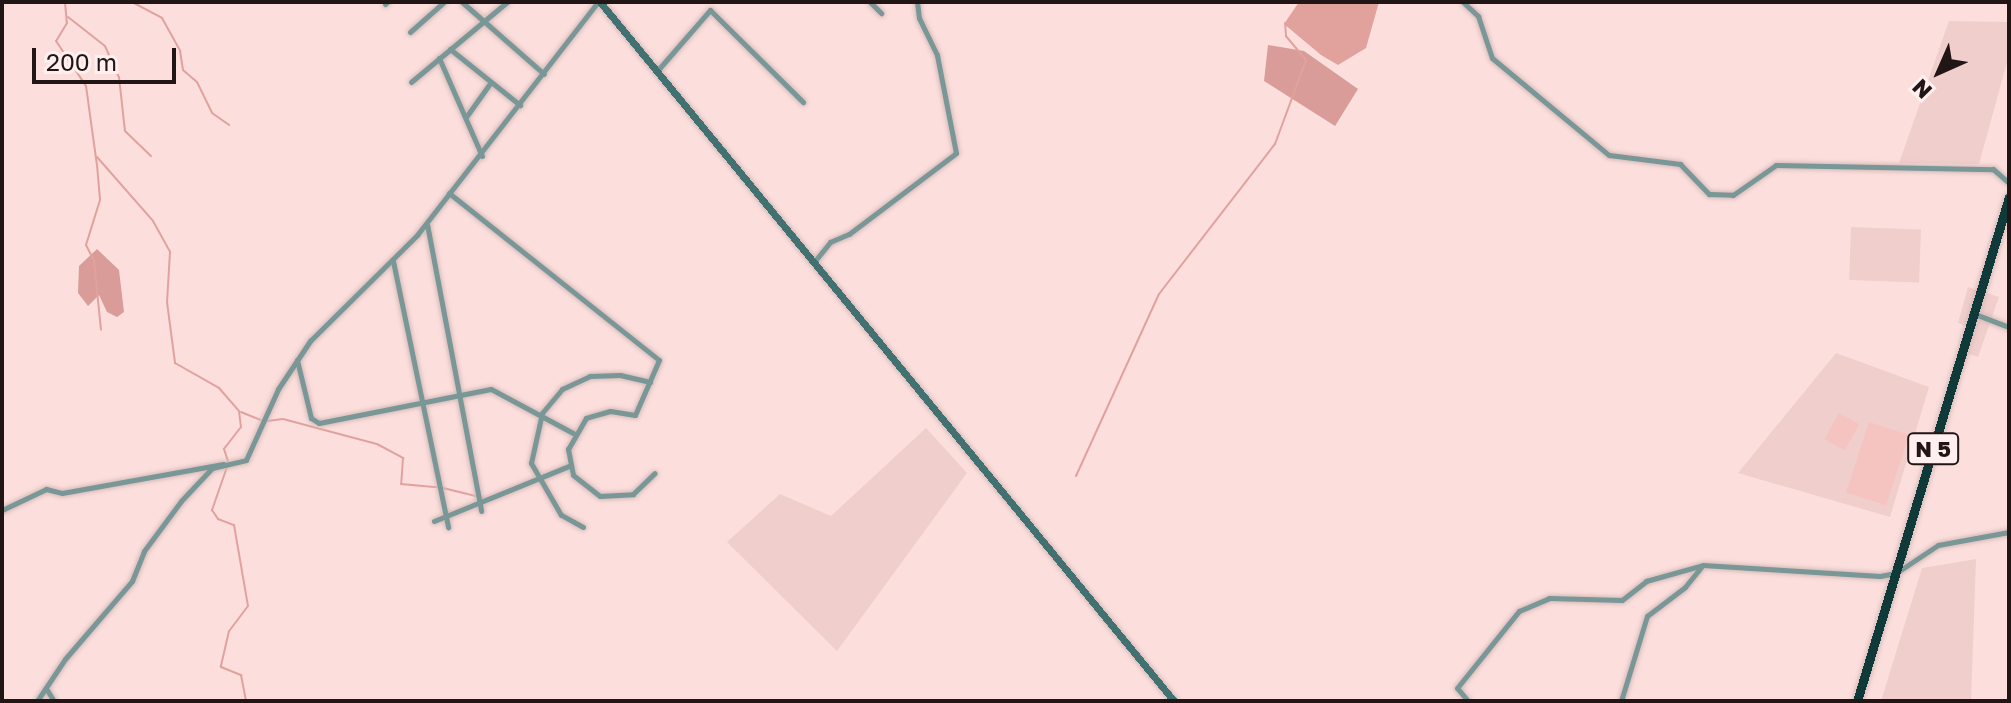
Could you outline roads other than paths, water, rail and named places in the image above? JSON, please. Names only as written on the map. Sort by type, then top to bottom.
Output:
[{"type":"highway","name":"N 5","points":[[1857,701],[2009,197]]},
{"type":"street","points":[[410,32],[444,2]]},
{"type":"street","points":[[462,2],[481,24],[544,74]]},
{"type":"street","points":[[411,82],[507,2]]},
{"type":"street","points":[[2,510],[46,489],[62,493],[246,460],[297,360],[353,293],[392,260],[427,223],[599,2],[1174,701]]},
{"type":"street","points":[[870,2],[881,13]]},
{"type":"street","points":[[814,262],[830,242],[849,234],[956,153],[937,55],[917,12],[917,2]]},
{"type":"street","points":[[1463,2],[1478,16],[1492,58],[1609,155],[1680,164],[1709,194],[1733,195],[1776,165],[1993,169],[2009,183]]},
{"type":"street","points":[[656,72],[710,10],[803,102]]},
{"type":"street","points":[[450,49],[520,105]]},
{"type":"street","points":[[439,58],[482,156]]},
{"type":"street","points":[[465,118],[491,82]]},
{"type":"street","points":[[449,193],[659,360],[635,415],[596,414],[573,433],[569,466],[580,484],[608,498],[633,494],[655,473]]},
{"type":"street","points":[[427,223],[481,511]]},
{"type":"street","points":[[392,260],[448,527]]},
{"type":"street","points":[[1974,314],[2009,327]]},
{"type":"street","points":[[297,360],[311,418],[319,423],[491,389],[542,413],[573,433]]},
{"type":"street","points":[[583,527],[561,515],[537,479],[532,445],[542,413],[562,389],[590,376],[620,375],[650,382]]},
{"type":"street","points":[[37,701],[65,659],[132,581],[144,551],[173,511],[212,468],[224,464]]},
{"type":"street","points":[[434,521],[569,466]]},
{"type":"street","points":[[1468,701],[1457,688],[1522,609],[1554,597],[1622,600],[1646,581],[1703,565],[1837,576],[1896,573],[1938,545],[2009,532]]},
{"type":"street","points":[[1621,701],[1647,616],[1685,587],[1703,565]]},
{"type":"street","points":[[47,690],[54,701]]},
{"type":"waterway","points":[[65,2],[67,23],[56,41],[86,86],[97,165],[100,200],[86,245],[94,261],[101,330]]},
{"type":"waterway","points":[[132,2],[162,18],[180,51],[183,70],[197,82],[212,113],[229,125]]},
{"type":"waterway","points":[[68,17],[105,46],[119,77],[125,131],[151,156]]},
{"type":"waterway","points":[[1076,476],[1159,294],[1275,144],[1306,60],[1286,36],[1285,23]]},
{"type":"waterway","points":[[97,157],[153,221],[170,252],[167,302],[175,363],[219,388],[239,411],[241,427],[224,449],[228,461]]},
{"type":"waterway","points":[[241,412],[261,420]]},
{"type":"waterway","points":[[267,421],[283,419],[377,444],[403,458],[401,484],[437,487]]},
{"type":"waterway","points":[[227,467],[212,510],[218,519],[234,525],[248,606],[229,631],[221,667],[241,675],[246,701]]},
{"type":"waterway","points":[[443,488],[484,498]]}]
